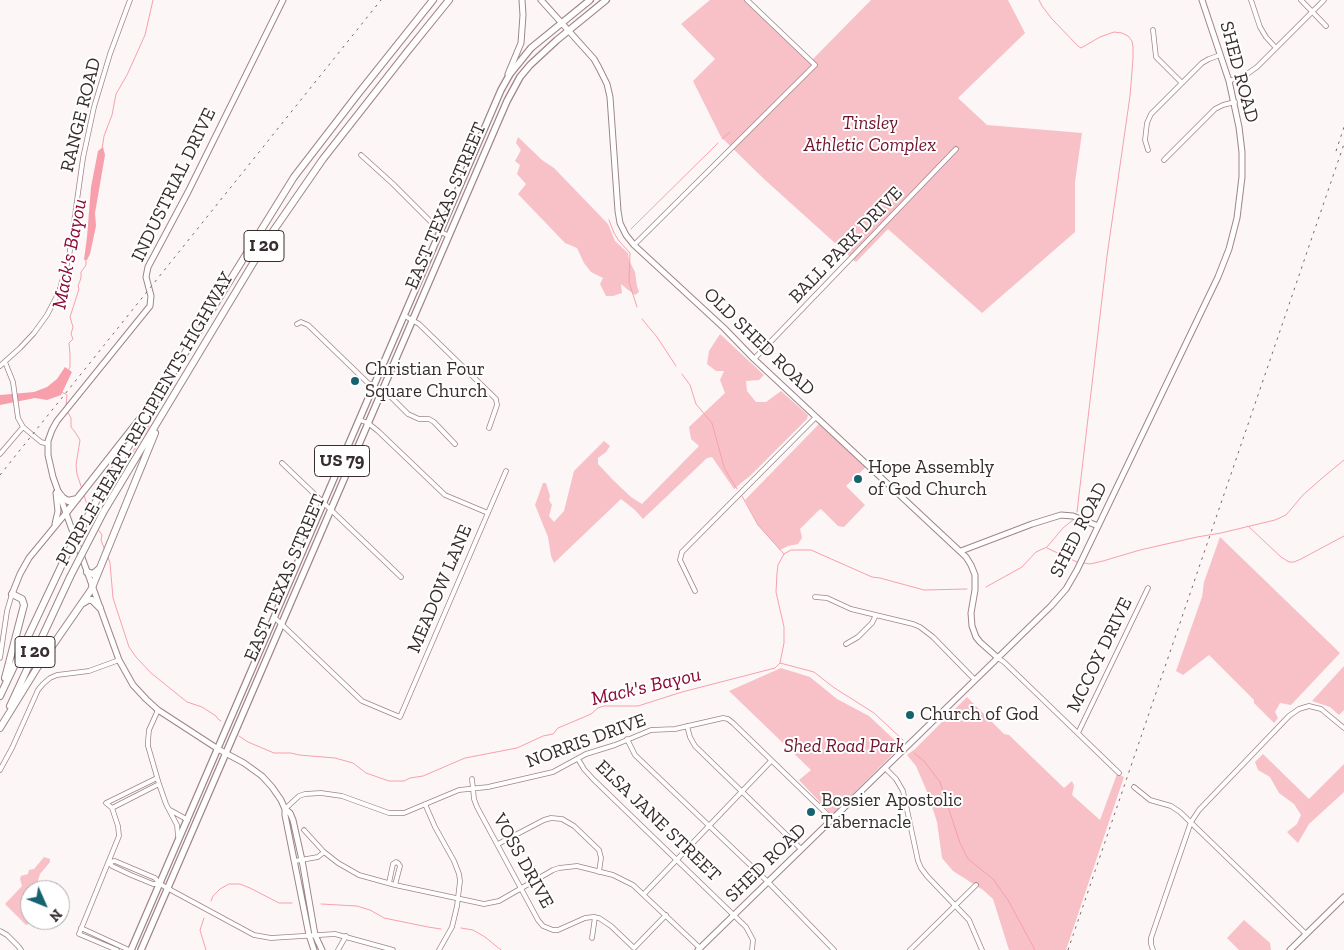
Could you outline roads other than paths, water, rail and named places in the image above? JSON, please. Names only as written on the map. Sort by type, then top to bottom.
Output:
[{"type":"highway","name":"PURPLE HEART RECIPIENTS HIGHWAY","points":[[0,695],[66,556],[99,496],[294,177],[434,0]]},
{"type":"highway","name":"PURPLE HEART RECIPIENTS HIGHWAY","points":[[0,726],[70,577],[104,511],[267,240],[317,167],[449,0]]},
{"type":"highway","points":[[66,513],[159,395]]},
{"type":"highway","points":[[0,726],[92,586],[165,408]]},
{"type":"highway","points":[[58,492],[66,500],[76,499]]},
{"type":"highway","points":[[88,572],[93,574],[100,569]]},
{"type":"highway","points":[[0,695],[24,605],[22,599],[12,594]]},
{"type":"highway","points":[[80,606],[85,601],[90,600],[100,608]]},
{"type":"main road","name":"EAST TEXAS STREET","points":[[130,950],[298,566],[502,90],[510,74],[523,56],[539,40],[590,0]]},
{"type":"main road","name":"EAST TEXAS STREET","points":[[141,950],[516,83],[524,71],[544,51],[606,0]]},
{"type":"street","name":"RANGE ROAD","points":[[0,366],[34,333],[47,315],[59,292],[69,257],[78,189],[92,115],[110,54],[130,0]]},
{"type":"street","name":"INDUSTRIAL DRIVE","points":[[283,0],[188,192],[148,267],[146,277],[152,296],[150,306],[61,415],[52,430],[48,444],[49,462],[53,477],[119,660],[135,687],[158,710],[218,749],[255,770],[277,793],[293,820],[315,935],[322,950]]},
{"type":"street","points":[[502,90],[521,42],[522,0]]},
{"type":"street","name":"OLD SHED ROAD","points":[[541,0],[594,59],[607,84],[610,97],[618,211],[620,223],[626,235],[634,245],[968,560],[975,575],[975,590],[970,613],[972,626],[980,642],[998,658]]},
{"type":"street","points":[[634,245],[816,65],[747,0]]},
{"type":"street","name":"SHED ROAD","points":[[699,949],[1051,606],[1066,589],[1077,570],[1218,277],[1229,248],[1237,218],[1242,177],[1239,127],[1229,81],[1202,0]]},
{"type":"street","points":[[1251,0],[1260,27],[1276,48]]},
{"type":"street","points":[[1301,0],[1326,26]]},
{"type":"street","points":[[1229,81],[1243,76],[1254,69],[1324,0]]},
{"type":"street","points":[[1153,30],[1156,57],[1182,83]]},
{"type":"street","points":[[1148,150],[1145,140],[1149,116],[1205,60],[1220,55]]},
{"type":"street","points":[[1164,160],[1218,108],[1234,102]]},
{"type":"street","points":[[493,111],[502,114]]},
{"type":"street","name":"BALL PARK DRIVE","points":[[754,359],[956,149]]},
{"type":"street","points":[[361,155],[441,232],[449,236]]},
{"type":"street","points":[[461,185],[470,189]]},
{"type":"street","points":[[428,263],[436,267]]},
{"type":"street","points":[[405,316],[419,324],[496,399],[497,405],[489,428]]},
{"type":"street","points":[[296,324],[301,322],[308,325],[374,388],[391,397],[412,416],[429,419],[434,422],[455,444]]},
{"type":"street","points":[[5,362],[12,380],[18,418],[22,427],[39,441],[48,444]]},
{"type":"street","points":[[695,591],[680,560],[682,552],[816,417]]},
{"type":"street","points":[[360,420],[378,431],[445,495],[488,513]]},
{"type":"street","points":[[0,454],[22,427]]},
{"type":"street","points":[[346,452],[355,456]]},
{"type":"street","points":[[282,463],[401,578]]},
{"type":"street","name":"MEADOW LANE","points":[[282,624],[362,701],[400,718],[506,471]]},
{"type":"street","points":[[53,477],[58,509],[55,525]]},
{"type":"street","points":[[0,658],[7,611],[25,563],[66,513]]},
{"type":"street","points":[[960,552],[1060,515],[1078,517],[1098,526]]},
{"type":"street","points":[[298,566],[305,569]]},
{"type":"street","name":"MCCOY DRIVE","points":[[1078,734],[1148,588]]},
{"type":"street","points":[[815,597],[826,598],[851,609],[920,627],[933,637],[975,680]]},
{"type":"street","points":[[846,644],[858,637],[872,623],[876,615]]},
{"type":"street","points":[[275,618],[282,624]]},
{"type":"street","points":[[263,645],[271,648]]},
{"type":"street","points":[[998,658],[1119,773]]},
{"type":"street","points":[[0,770],[38,690],[43,684],[57,675],[88,671],[119,660]]},
{"type":"street","points":[[1153,950],[1152,938],[1191,822],[1202,806],[1295,711],[1309,706],[1321,709],[1344,728]]},
{"type":"street","points":[[158,710],[151,725],[148,741],[158,784],[177,825],[178,843]]},
{"type":"street","name":"NORRIS DRIVE","points":[[285,809],[299,796],[321,793],[342,796],[389,813],[404,812],[459,790],[488,787],[553,772],[594,750],[615,745],[651,730],[675,729],[718,718],[728,719],[772,761]]},
{"type":"street","points":[[687,726],[695,746],[801,849]]},
{"type":"street","points":[[627,739],[636,754],[768,882],[834,950]]},
{"type":"street","name":"ELSA JANE STREET","points":[[578,759],[588,773],[746,927],[753,940],[752,950]]},
{"type":"street","points":[[644,894],[772,761],[832,819]]},
{"type":"street","points":[[885,768],[896,779],[903,791],[916,854],[921,868],[969,920],[982,950]]},
{"type":"street","points":[[117,950],[79,934],[119,836],[112,808],[106,803],[157,778]]},
{"type":"street","name":"VOSS DRIVE","points":[[472,779],[474,799],[477,807],[543,926],[558,930],[585,918],[595,918]]},
{"type":"street","points":[[112,808],[158,784]]},
{"type":"street","points":[[1134,787],[1150,800],[1176,809],[1306,934]]},
{"type":"street","points":[[126,793],[128,799]]},
{"type":"street","points":[[426,804],[435,827],[457,868],[460,881],[452,927],[439,950]]},
{"type":"street","points":[[168,808],[188,820]]},
{"type":"street","points":[[285,809],[309,935],[314,950]]},
{"type":"street","points":[[498,844],[544,820],[552,818],[562,819],[574,826],[599,850],[601,858],[599,872]]},
{"type":"street","points":[[304,830],[324,852],[354,873],[389,883],[484,904],[500,901],[559,868],[577,866],[626,880],[644,894],[699,949]]},
{"type":"street","points":[[295,861],[318,856],[324,852]]},
{"type":"street","points":[[109,862],[115,861],[155,878],[160,884],[254,935],[272,938],[335,934],[391,950]]},
{"type":"street","points":[[109,862],[112,866],[131,875],[153,884],[160,884]]},
{"type":"street","points":[[389,883],[393,864],[396,862],[400,866],[395,884]]},
{"type":"street","points":[[131,875],[133,869]]},
{"type":"street","points":[[910,950],[976,885]]},
{"type":"street","points":[[1290,950],[1344,896]]},
{"type":"street","points":[[592,938],[595,918],[608,923],[634,948],[666,916]]},
{"type":"street","points":[[81,928],[130,950]]},
{"type":"street","points":[[0,931],[7,934],[21,950]]},
{"type":"street","points":[[338,950],[346,936]]},
{"type":"street","points":[[104,938],[104,944]]},
{"type":"waterway","name":"Mack's Bayou","points":[[102,149],[116,94],[145,35],[153,0]]},
{"type":"waterway","points":[[1039,0],[1052,19],[1081,48],[1100,37],[1114,32],[1128,36],[1132,41],[1133,47],[1130,96],[1107,256],[1077,512]]},
{"type":"waterway","points":[[722,139],[730,132]]},
{"type":"waterway","points":[[631,229],[718,143]]},
{"type":"waterway","points":[[609,220],[619,241],[630,253],[629,282],[637,307]]},
{"type":"waterway","name":"Mack's Bayou","points":[[68,371],[70,367],[69,343],[73,339],[71,334],[73,327],[70,317],[79,289],[81,272],[86,265],[86,260]]},
{"type":"waterway","points":[[642,319],[657,337],[676,366]]},
{"type":"waterway","points":[[682,374],[690,385],[696,404],[712,423],[724,467],[737,489]]},
{"type":"waterway","name":"Mack's Bayou","points":[[62,392],[67,395],[66,407]]},
{"type":"waterway","name":"Mack's Bayou","points":[[67,411],[71,418],[71,427],[80,440],[76,465],[82,489]]},
{"type":"waterway","points":[[1084,563],[1090,564],[1140,550],[1275,520],[1286,515],[1303,495],[1344,460]]},
{"type":"waterway","name":"Mack's Bayou","points":[[84,495],[88,508]]},
{"type":"waterway","points":[[742,496],[758,525],[784,554]]},
{"type":"waterway","name":"Mack's Bayou","points":[[92,516],[94,524]]},
{"type":"waterway","points":[[986,587],[1022,567],[1036,552],[1047,547],[1063,528],[1074,519]]},
{"type":"waterway","points":[[1248,526],[1281,557],[1289,562],[1301,559],[1344,536]]},
{"type":"waterway","name":"Mack's Bayou","points":[[98,529],[102,535],[101,540],[104,548]]},
{"type":"waterway","points":[[1047,548],[1077,562]]},
{"type":"waterway","points":[[780,663],[784,643],[784,627],[776,592],[777,573],[778,565],[784,554],[791,550],[811,550],[872,577],[924,590],[967,589]]},
{"type":"waterway","name":"Mack's Bayou","points":[[108,557],[113,598],[129,647],[151,673],[187,702],[202,707],[221,721]]},
{"type":"waterway","name":"Mack's Bayou","points":[[239,736],[274,753],[335,758],[353,763],[366,773],[389,781],[404,781],[423,776],[465,758],[517,748],[543,736],[553,734],[558,728],[591,714],[604,706],[638,706],[682,692],[775,668],[780,663],[814,672],[833,687],[874,713],[903,740]]},
{"type":"waterway","name":"Mack's Bayou","points":[[914,753],[924,761],[940,782],[960,843],[968,859],[993,879],[1008,900],[1035,950]]},
{"type":"waterway","name":"Mack's Bayou","points":[[211,901],[220,889],[229,884],[240,884],[279,903],[292,903]]},
{"type":"waterway","name":"Mack's Bayou","points":[[321,904],[357,906],[370,910],[384,918],[441,929]]},
{"type":"waterway","name":"Mack's Bayou","points":[[204,918],[200,930],[206,950]]},
{"type":"waterway","name":"Mack's Bayou","points":[[461,928],[473,930],[501,950]]},
{"type":"railway","points":[[0,475],[381,0]]},
{"type":"railway","points":[[1336,151],[1344,127]]},
{"type":"railway","points":[[1068,950],[1344,144]]},
{"type":"place","name":"Christian Four Square Church","points":[[355,381]]},
{"type":"place","name":"Hope Assembly of God Church","points":[[858,479]]},
{"type":"place","name":"Church of God","points":[[910,715]]},
{"type":"place","name":"Bossier Apostolic Tabernacle","points":[[811,812]]},
{"type":"park label","name":"Tinsley Athletic Complex","points":[[870,135]]},
{"type":"park label","name":"Shed Road Park","points":[[844,747]]}]
